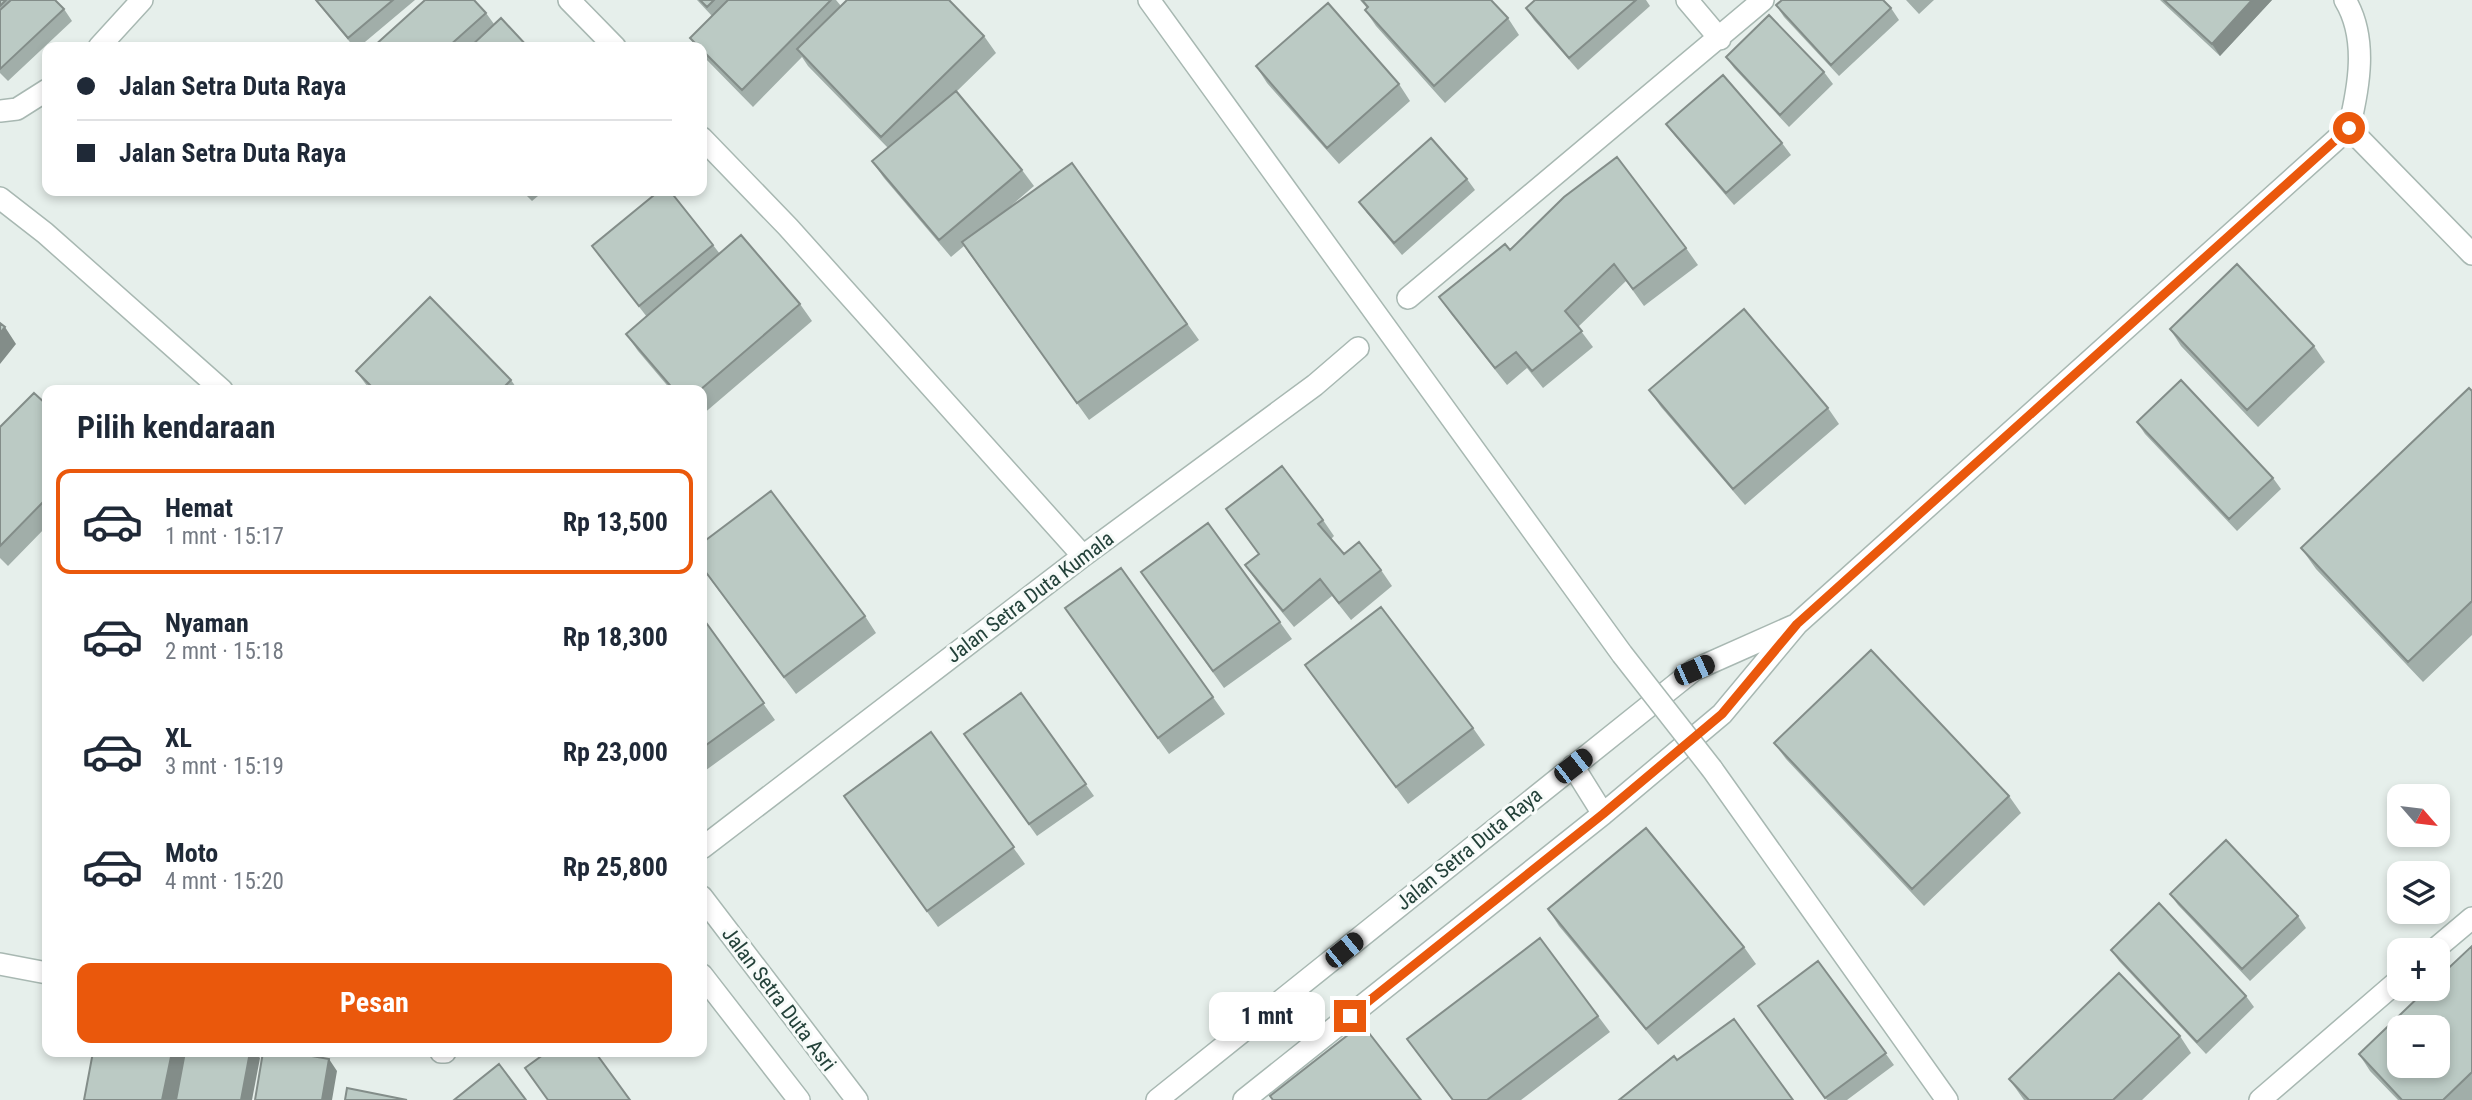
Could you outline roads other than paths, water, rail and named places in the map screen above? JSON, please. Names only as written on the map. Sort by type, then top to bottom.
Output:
[{"type":"street","points":[[104,42],[142,0]]},
{"type":"street","points":[[569,0],[610,42]]},
{"type":"street","points":[[1149,0],[1622,654],[1712,769],[1947,1100]]},
{"type":"street","points":[[1687,0],[1720,38]]},
{"type":"street","points":[[1408,298],[1763,0]]},
{"type":"street","points":[[2345,0],[2352,12],[2360,51],[2358,91],[2349,128],[2472,254]]},
{"type":"street","points":[[0,111],[17,109],[42,93]]},
{"type":"street","name":"Jalan Setra Duta Raya","points":[[1244,1100],[1603,814],[1722,714],[1797,624],[2349,128]]},
{"type":"street","points":[[707,143],[788,227],[1083,556]]},
{"type":"street","points":[[0,198],[45,233],[216,385]]},
{"type":"street","name":"Jalan Setra Duta Kumala","points":[[707,844],[1083,556],[1315,386],[1358,348]]},
{"type":"street","name":"Jalan Setra Duta Raya","points":[[1157,1100],[1694,670],[1797,624]]},
{"type":"street","points":[[1573,766],[1603,814]]},
{"type":"street","name":"Jalan Setra Duta Asri","points":[[707,904],[857,1100]]},
{"type":"street","points":[[2448,938],[2472,918]]},
{"type":"street","points":[[0,964],[42,972]]},
{"type":"street","points":[[707,981],[799,1100]]},
{"type":"street","points":[[2260,1100],[2387,990]]}]
